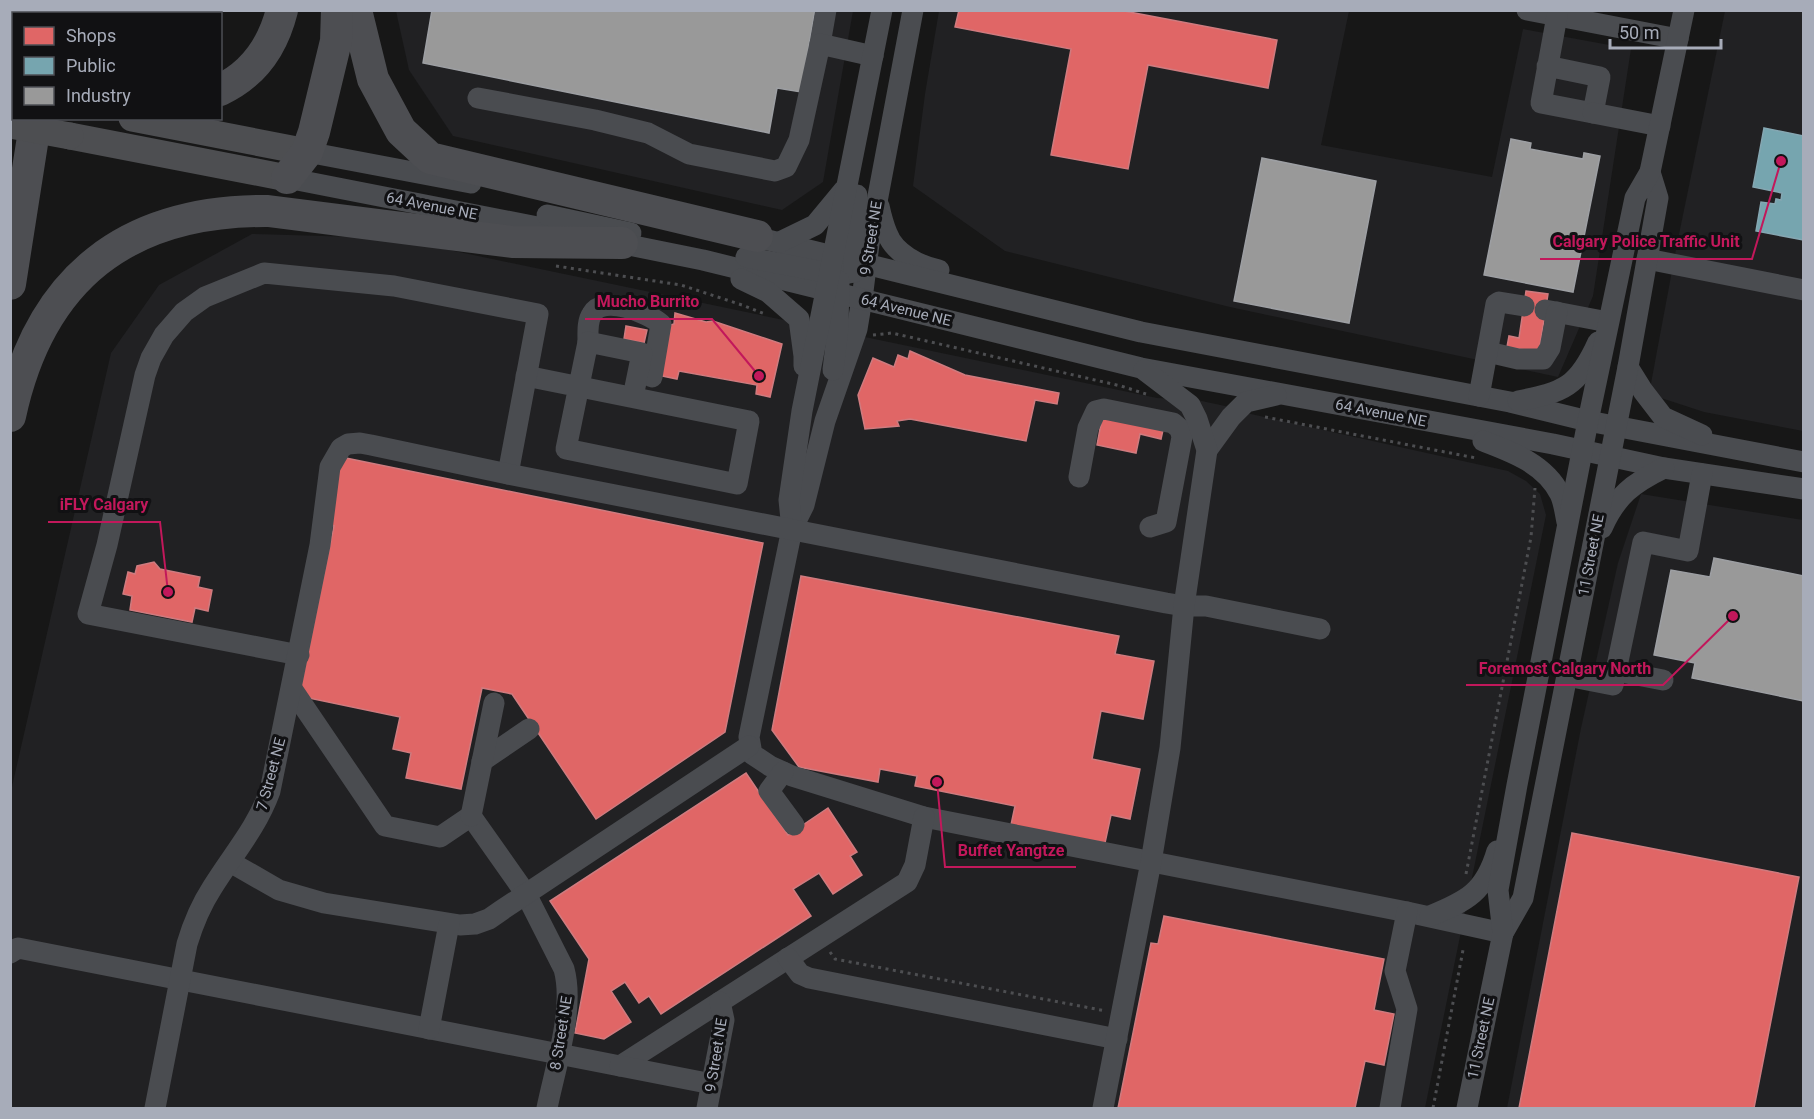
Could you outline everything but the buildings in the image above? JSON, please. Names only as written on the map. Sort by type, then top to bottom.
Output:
[{"type":"highway","points":[[222,89],[238,80],[257,63],[273,38],[282,10]]},
{"type":"highway","points":[[287,178],[307,152],[328,81],[336,41],[337,10]]},
{"type":"highway","points":[[356,10],[373,78],[400,131],[430,158],[768,239]]},
{"type":"highway","points":[[10,284],[36,120]]},
{"type":"highway","points":[[10,416],[30,353],[56,305],[70,287],[115,247],[145,231],[174,221],[229,212],[268,211],[512,242],[622,243]]},
{"type":"main road","name":"64 Avenue NE","points":[[142,120],[307,152]]},
{"type":"main road","name":"64 Avenue NE","points":[[10,125],[287,178]]},
{"type":"street","points":[[478,98],[595,120],[648,133],[689,154],[775,171],[786,167],[799,140],[826,10]]},
{"type":"street","name":"9 Street NE","points":[[749,746],[792,529],[804,505],[825,421],[855,334],[862,299],[843,273],[846,187],[882,10]]},
{"type":"street","name":"9 Street NE","points":[[792,529],[789,500],[802,411],[843,273],[877,199],[913,10]]},
{"type":"street","points":[[1527,10],[1678,39]]},
{"type":"street","name":"11 Street NE","points":[[1588,421],[1635,198],[1650,172],[1684,10]]},
{"type":"street","points":[[1557,16],[1541,103],[1659,126]]},
{"type":"street","points":[[820,44],[873,56]]},
{"type":"street","points":[[1548,66],[1600,77],[1593,112]]},
{"type":"street","points":[[825,421],[836,351],[843,273],[853,241],[866,92]]},
{"type":"street","name":"64 Avenue NE","points":[[307,152],[768,239],[843,273],[862,299],[1141,368],[1554,444],[1664,468],[1803,489]]},
{"type":"street","name":"11 Street NE","points":[[1503,933],[1498,890],[1568,527],[1596,454],[1616,426],[1628,367],[1658,198],[1650,172]]},
{"type":"street","name":"64 Avenue NE","points":[[287,178],[703,260],[843,273],[1088,318],[1141,332],[1510,402],[1588,421],[1803,462]]},
{"type":"street","points":[[768,239],[815,225],[846,187]]},
{"type":"street","points":[[373,195],[451,198],[843,273]]},
{"type":"street","points":[[877,199],[891,241],[900,251],[916,261],[932,269],[1059,300],[1088,318]]},
{"type":"street","points":[[1647,259],[1803,290]]},
{"type":"street","points":[[703,260],[768,292],[799,319],[804,356],[802,411]]},
{"type":"street","points":[[299,655],[88,614],[107,545],[145,375],[151,358],[164,334],[184,312],[205,297],[264,273],[394,286],[538,314],[508,474],[1184,606],[1206,606],[1320,629]]},
{"type":"street","points":[[1479,396],[1496,304],[1499,302],[1524,306]]},
{"type":"street","points":[[526,376],[579,386],[640,399],[750,421],[737,484],[566,449],[579,386],[588,342],[591,314],[597,308],[606,306],[631,309],[651,316],[660,324],[640,399]]},
{"type":"street","points":[[1488,352],[1525,360],[1543,359],[1550,348],[1551,311],[1610,317],[1589,362],[1571,384],[1549,395],[1510,402]]},
{"type":"street","points":[[588,342],[642,352],[640,399]]},
{"type":"street","points":[[1628,367],[1643,391],[1664,417],[1740,451]]},
{"type":"street","points":[[1103,1108],[1151,862],[1170,748],[1184,606],[1207,450],[1190,405],[1141,368]]},
{"type":"street","points":[[1207,450],[1231,417],[1246,402],[1283,394]]},
{"type":"street","points":[[1079,477],[1088,428],[1096,411],[1104,409],[1173,423],[1180,429],[1182,437],[1166,522],[1150,527]]},
{"type":"street","points":[[1561,704],[1591,473],[1596,454],[1596,441],[1588,421]]},
{"type":"street","points":[[1437,423],[1514,453],[1543,472],[1560,494],[1568,527]]},
{"type":"street","name":"7 Street NE","points":[[155,1108],[187,944],[194,923],[208,894],[248,836],[263,809],[276,766],[320,545],[328,478],[334,456],[348,444],[360,443],[508,474]]},
{"type":"street","name":"11 Street NE","points":[[1467,1108],[1503,933],[1523,898],[1567,676],[1590,556],[1596,454]]},
{"type":"street","points":[[642,500],[649,466]]},
{"type":"street","points":[[1590,556],[1606,519],[1620,496],[1641,479],[1664,468]]},
{"type":"street","points":[[1567,676],[1613,685],[1643,542],[1688,550],[1702,474]]},
{"type":"street","points":[[1616,671],[1663,680]]},
{"type":"street","points":[[292,689],[386,826],[440,837],[471,816],[495,703]]},
{"type":"street","points":[[482,761],[529,729]]},
{"type":"street","points":[[230,862],[264,882],[303,898],[449,924],[474,924],[489,918],[749,746],[752,754],[783,772],[924,817],[1430,916],[1503,933]]},
{"type":"street","points":[[783,772],[769,791],[794,825]]},
{"type":"street","points":[[1430,916],[1460,904],[1478,890],[1493,864],[1517,785]]},
{"type":"street","name":"8 Street NE","points":[[471,816],[526,894],[560,961],[567,981],[567,1005],[547,1108]]},
{"type":"street","points":[[620,1066],[907,882],[915,865],[924,817]]},
{"type":"street","points":[[1390,1108],[1407,1009],[1395,971],[1407,912]]},
{"type":"street","points":[[429,1029],[449,924]]},
{"type":"street","points":[[10,953],[18,948],[712,1084]]},
{"type":"street","points":[[788,958],[800,974],[809,978],[1117,1039]]},
{"type":"street","name":"9 Street NE","points":[[707,1108],[724,1020],[720,1002]]},
{"type":"path","points":[[873,335],[892,333],[1121,386],[1148,395]]},
{"type":"path","points":[[1262,416],[1487,460]]},
{"type":"path","points":[[1465,879],[1531,537],[1535,484]]},
{"type":"path","points":[[819,938],[835,959],[1122,1014]]},
{"type":"path","points":[[1432,1108],[1463,950]]},
{"type":"shaded area","points":[[396,11],[853,11],[823,182],[782,210],[453,136],[409,70]]},
{"type":"shaded area","points":[[939,11],[1349,11],[1321,145],[1492,177],[1523,29],[1631,49],[1593,296],[1558,377],[1230,307],[1005,251],[913,186]]},
{"type":"shaded area","points":[[1725,11],[1803,11],[1803,431],[1704,412],[1649,394]]},
{"type":"shaded area","points":[[252,234],[392,238],[1157,398],[1197,400],[1225,406],[1251,414],[1508,471],[1526,481],[1540,494],[1546,515],[1425,1108],[11,1108],[11,791],[111,353],[159,285]]},
{"type":"shaded area","points":[[1641,494],[1803,520],[1803,1108],[1507,1108],[1581,728],[1618,563]]},
{"type":"place","name":"Calgary Police Traffic Unit","points":[[1781,161]]},
{"type":"place","name":"Mucho Burrito","points":[[759,376]]},
{"type":"place","name":"iFLY Calgary","points":[[168,592]]},
{"type":"place","name":"Foremost Calgary North","points":[[1733,616]]},
{"type":"place","name":"Buffet Yangtze","points":[[937,782]]}]
